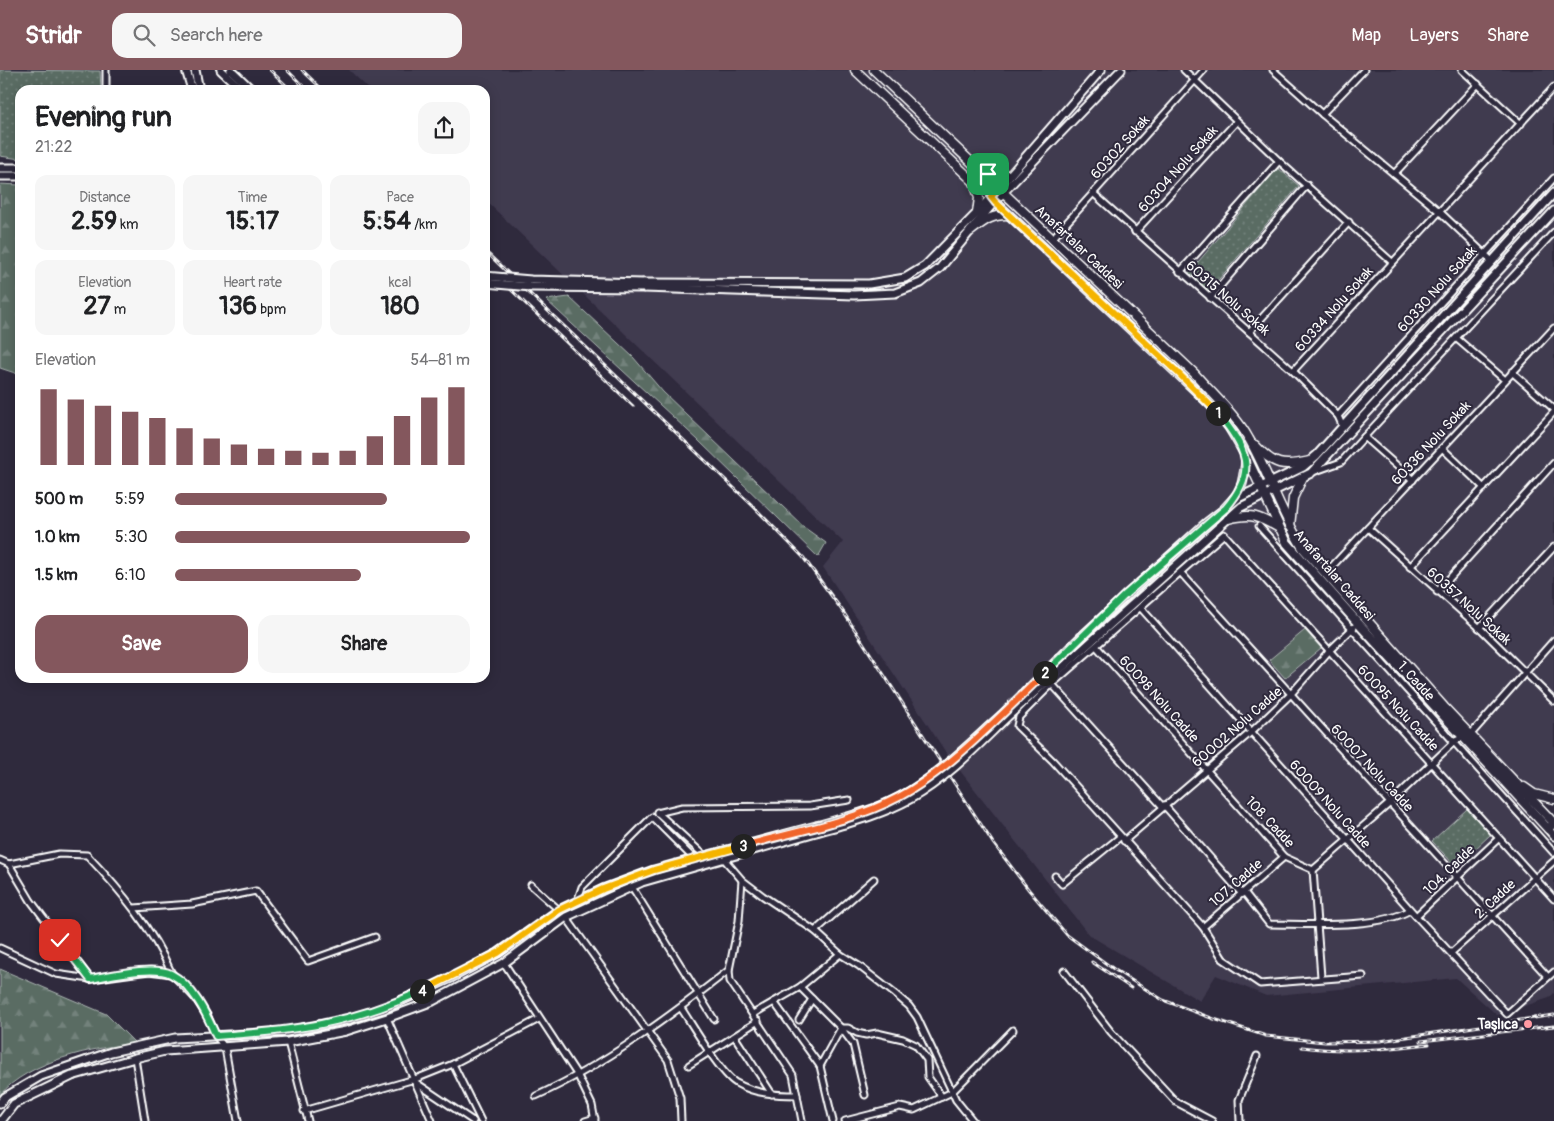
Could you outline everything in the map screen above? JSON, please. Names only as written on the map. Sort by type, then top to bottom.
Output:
[{"type":"main road","name":"Anafartalar Caddesi","points":[[855,70],[1211,405],[1229,427],[1247,458],[1287,543],[1355,626],[1513,780],[1549,821]]},
{"type":"main road","name":"Anafartalar Caddesi","points":[[874,70],[1195,374],[1222,406],[1237,419],[1270,482],[1290,528],[1325,574],[1468,735],[1549,821]]},
{"type":"main road","points":[[981,172],[996,176],[1008,175]]},
{"type":"main road","points":[[972,179],[979,198],[977,213]]},
{"type":"main road","points":[[971,231],[997,214],[1009,215]]},
{"type":"main road","points":[[1249,439],[1267,458],[1280,464],[1310,461]]},
{"type":"main road","points":[[1226,508],[1238,494],[1247,458]]},
{"type":"main road","points":[[1290,528],[1293,498],[1303,477]]},
{"type":"main road","points":[[1228,519],[1240,515],[1258,515],[1279,528]]},
{"type":"main road","points":[[1513,780],[1534,794],[1554,799]]},
{"type":"street","points":[[106,70],[106,85]]},
{"type":"street","points":[[186,70],[190,85]]},
{"type":"street","points":[[221,70],[237,85]]},
{"type":"street","points":[[231,70],[247,85]]},
{"type":"street","points":[[1000,190],[1008,175],[1101,70]]},
{"type":"street","points":[[490,276],[854,295],[895,293],[921,283],[940,268],[971,231],[1000,190],[1121,70]]},
{"type":"street","points":[[1184,70],[1279,161],[1307,184],[1392,262]]},
{"type":"street","name":"60302 Sokak","points":[[1052,238],[1204,70]]},
{"type":"street","points":[[1273,70],[1322,114],[1440,212],[1492,261]]},
{"type":"street","points":[[1279,75],[1284,70]]},
{"type":"street","points":[[1322,114],[1364,70]]},
{"type":"street","points":[[1462,70],[1521,124]]},
{"type":"street","points":[[196,71],[198,85]]},
{"type":"street","points":[[1394,174],[1478,84]]},
{"type":"street","name":"60334 Nolu Sokak","points":[[1293,371],[1554,86]]},
{"type":"street","name":"60304 Nolu Sokak","points":[[1135,232],[1237,121]]},
{"type":"street","points":[[1180,272],[1279,161]]},
{"type":"street","points":[[0,168],[15,168]]},
{"type":"street","points":[[0,176],[15,176]]},
{"type":"street","name":"60330 Nolu Sokak","points":[[1338,416],[1554,178]]},
{"type":"street","points":[[1210,298],[1307,184]]},
{"type":"street","name":"60315 Nolu Sokak","points":[[1093,193],[1293,371],[1338,416],[1342,425]]},
{"type":"street","points":[[1004,717],[1126,594],[1226,508],[1240,497],[1296,471],[1310,461],[1554,193]]},
{"type":"street","points":[[490,283],[531,287],[869,284],[893,282],[906,278],[925,266],[993,199]]},
{"type":"street","points":[[1311,473],[1554,211]]},
{"type":"street","points":[[1249,332],[1349,222]]},
{"type":"street","points":[[1363,976],[1321,977],[1260,984],[1223,959],[1203,927],[1053,761],[1017,726],[1019,717],[1050,682],[1241,507],[1311,473],[1341,462],[1554,232]]},
{"type":"street","name":"60336 Nolu Sokak","points":[[1325,574],[1554,328]]},
{"type":"street","points":[[1456,338],[1505,380]]},
{"type":"street","points":[[1410,567],[1554,410],[1512,372]]},
{"type":"street","points":[[1364,437],[1413,480]]},
{"type":"street","points":[[1442,448],[1484,488]]},
{"type":"street","points":[[1437,592],[1554,463]]},
{"type":"street","name":"1. Cadde","points":[[1259,526],[1355,626],[1554,853]]},
{"type":"street","name":"60357 Nolu Sokak","points":[[1368,528],[1479,628],[1554,701]]},
{"type":"street","name":"60095 Nolu Cadde","points":[[1181,573],[1224,534],[1554,899]]},
{"type":"street","points":[[1479,628],[1554,547]]},
{"type":"street","points":[[0,1121],[14,1104],[72,1076],[135,1058],[165,1051],[288,1042],[346,1030],[387,1018],[434,1001],[504,963],[566,917],[632,887],[724,860],[816,829],[899,797],[924,781],[1096,646],[1181,573]]},
{"type":"street","name":"60007 Nolu Cadde","points":[[1181,573],[1548,978]]},
{"type":"street","name":"60009 Nolu Cadde","points":[[1140,607],[1250,733],[1507,1014],[1548,978]]},
{"type":"street","name":"60002 Nolu Cadde","points":[[1055,876],[1062,884],[1163,806],[1250,733],[1290,695],[1329,651],[1355,626]]},
{"type":"street","points":[[1321,977],[1313,870],[1390,803],[1454,741],[1468,735],[1554,640]]},
{"type":"street","name":"60098 Nolu Cadde","points":[[1096,646],[1206,768]]},
{"type":"street","points":[[1050,682],[1243,893],[1269,924],[1317,924],[1386,919],[1410,910]]},
{"type":"street","name":"108. Cadde","points":[[1206,768],[1284,857],[1313,870]]},
{"type":"street","points":[[706,857],[656,812],[682,807],[810,806],[850,800]]},
{"type":"street","points":[[577,902],[582,887],[652,816],[696,860]]},
{"type":"street","name":"Anafartalar Caddesi","points":[[1549,821],[1554,836]]},
{"type":"street","points":[[0,1103],[6,1097],[41,1076],[111,1052],[175,1038],[286,1032],[383,1009],[498,953],[559,910],[577,902],[654,870],[816,829]]},
{"type":"street","name":"104. Cadde","points":[[1416,916],[1498,839]]},
{"type":"street","points":[[0,860],[10,864],[59,854],[87,855],[125,896],[160,946],[172,974],[196,999],[208,1017],[216,1036],[225,1048],[238,1121]]},
{"type":"street","name":"107. Cadde","points":[[1203,927],[1284,857]]},
{"type":"street","points":[[724,860],[742,880],[815,931],[840,954],[860,966],[909,1006],[917,1017],[956,1100],[973,1121]]},
{"type":"street","name":"2. Cadde","points":[[1451,953],[1554,861]]},
{"type":"street","points":[[10,864],[31,902],[90,979]]},
{"type":"street","points":[[815,931],[874,879]]},
{"type":"street","points":[[742,880],[739,921],[729,970],[730,980],[793,1075],[802,1121]]},
{"type":"street","points":[[531,885],[559,910]]},
{"type":"street","points":[[632,887],[714,1019]]},
{"type":"street","points":[[134,908],[192,904],[256,891],[308,961],[375,937]]},
{"type":"street","points":[[566,917],[668,1060],[680,1098],[681,1121]]},
{"type":"street","points":[[0,948],[56,974],[90,979],[149,971],[172,974]]},
{"type":"street","points":[[753,1014],[800,987],[840,954]]},
{"type":"street","points":[[504,963],[578,1076],[592,1105],[595,1120],[585,1121]]},
{"type":"street","points":[[536,1096],[578,1076],[681,1008],[729,970]]},
{"type":"street","points":[[1064,971],[1111,1032],[1176,1102],[1212,1121]]},
{"type":"street","points":[[1548,978],[1554,972]]},
{"type":"street","points":[[800,987],[841,1028],[853,1044],[865,1095]]},
{"type":"street","points":[[799,1020],[812,999]]},
{"type":"street","points":[[774,1002],[820,1066],[833,1121]]},
{"type":"street","points":[[681,1008],[710,1052],[735,1082],[750,1089],[772,1094],[797,1095]]},
{"type":"street","points":[[387,1018],[412,1079],[432,1121]]},
{"type":"street","points":[[304,1111],[412,1079],[454,1064],[539,1019]]},
{"type":"street","points":[[689,1065],[758,1021]]},
{"type":"street","points":[[841,1028],[848,1028],[857,1034],[877,1033],[904,1039],[916,1045],[927,1060],[928,1077],[942,1097]]},
{"type":"street","points":[[820,1066],[841,1028]]},
{"type":"street","points":[[845,1121],[900,1107],[914,1110],[952,1092],[1013,1030]]},
{"type":"street","points":[[735,1037],[772,1094]]},
{"type":"street","points":[[288,1042],[308,1121]]},
{"type":"street","points":[[1240,1121],[1239,1100],[1257,1056]]},
{"type":"street","points":[[135,1058],[145,1121]]},
{"type":"street","points":[[454,1064],[481,1121]]},
{"type":"street","points":[[412,1079],[473,1121]]},
{"type":"shaded area","points":[[349,70],[1554,70],[1554,792],[1517,817],[1554,859],[1554,993],[1549,998],[1497,1015],[1456,978],[1266,996],[1216,975],[1200,1001],[1089,935],[947,754],[823,567],[843,542],[490,205],[490,85],[365,85]]},
{"type":"green space","points":[[0,70],[100,71],[101,85],[15,85],[15,158],[0,156]]},
{"type":"green space","points":[[1278,168],[1299,186],[1207,293],[1187,275]]},
{"type":"green space","points":[[0,184],[15,185],[15,373],[0,368]]},
{"type":"green space","points":[[569,297],[633,357],[663,392],[805,528],[826,543],[818,557],[698,440],[546,300]]},
{"type":"green space","points":[[1305,630],[1321,648],[1285,678],[1269,660]]},
{"type":"green space","points":[[1467,809],[1491,834],[1456,867],[1432,841]]},
{"type":"green space","points":[[0,969],[106,1014],[136,1044],[119,1045],[82,1052],[44,1065],[12,1083],[0,1095]]},
{"type":"railway","points":[[270,70],[286,85]]},
{"type":"railway","points":[[287,70],[302,85]]},
{"type":"railway","points":[[302,70],[318,85]]},
{"type":"railway","points":[[490,256],[754,507],[803,557],[844,613],[993,843],[1067,935],[1115,970],[1163,1000],[1266,1036],[1325,1042],[1380,1041],[1554,1015]]},
{"type":"railway","points":[[490,273],[505,284],[633,406]]},
{"type":"railway","points":[[1092,962],[1131,988]]},
{"type":"railway","points":[[1421,1041],[1554,1026]]},
{"type":"railway","points":[[1302,1047],[1350,1050],[1429,1044]]},
{"type":"place","name":"Taşlıca","points":[[1528,1024]]},
{"type":"route","points":[[60,940],[90,979],[149,971],[172,974],[196,999],[208,1017],[216,1036],[286,1032],[328,1024],[383,1009],[450,978],[498,953],[559,910],[603,889],[654,870],[696,860],[866,811],[899,797],[924,781],[971,743],[1126,594],[1169,558],[1206,523],[1226,508],[1238,494],[1245,474],[1247,458],[1229,427],[1211,405],[995,202],[991,197],[998,187],[981,172],[988,174]]}]
